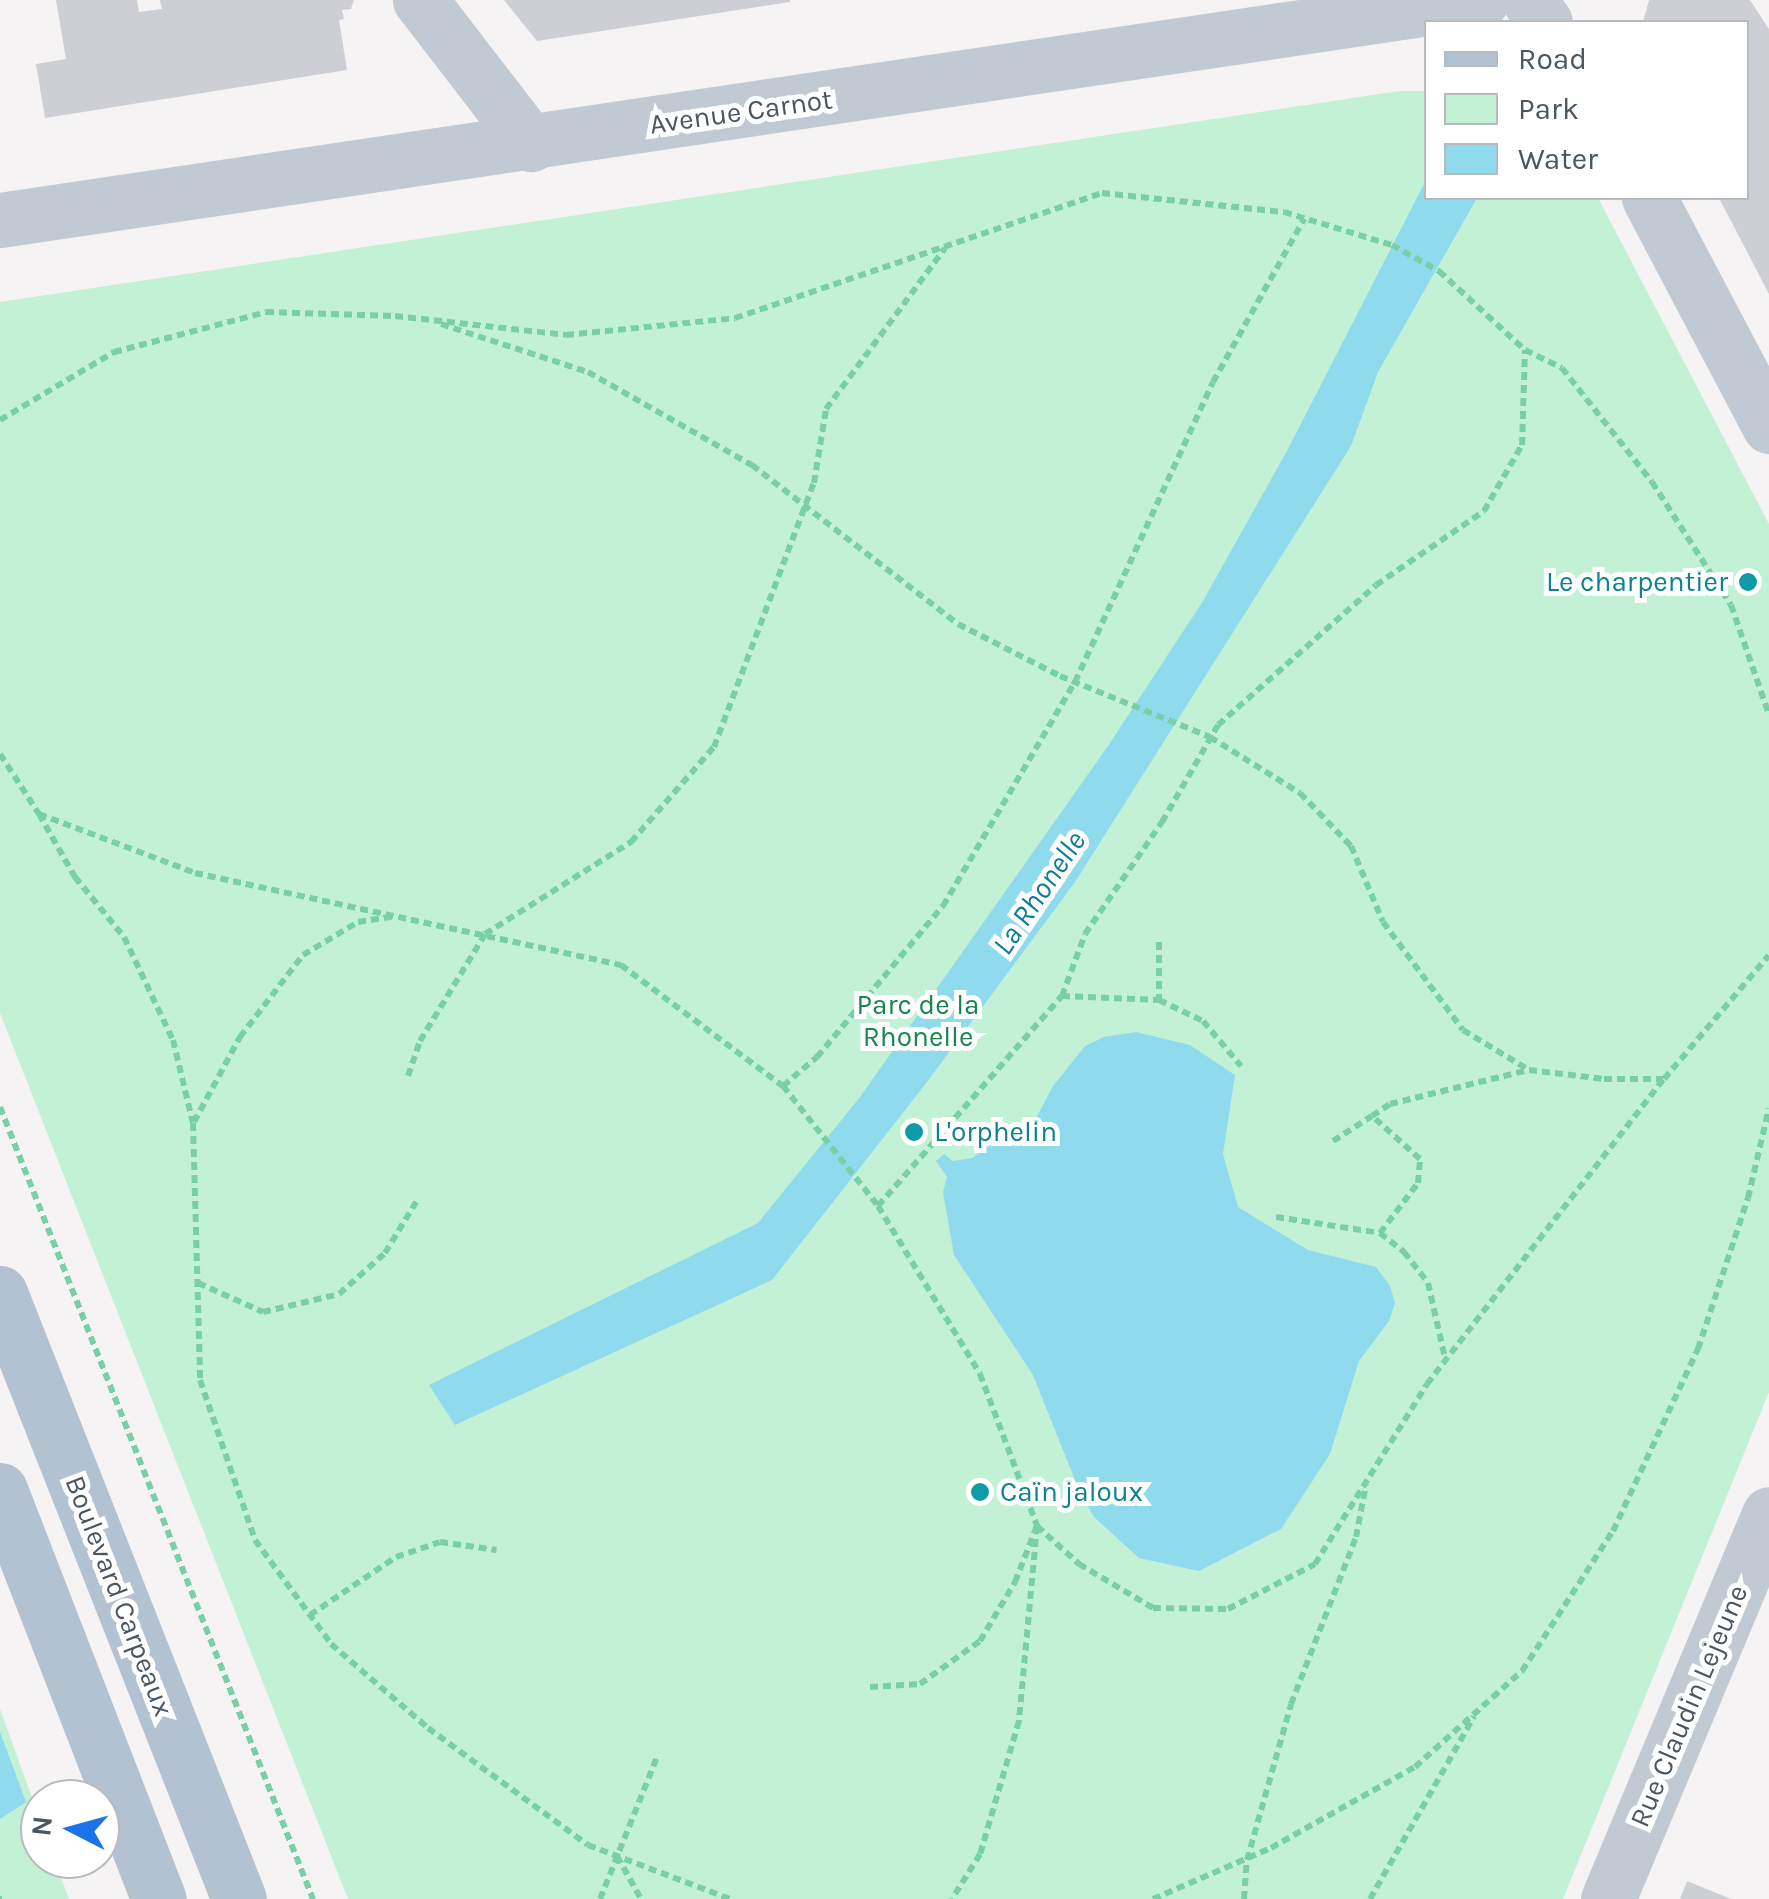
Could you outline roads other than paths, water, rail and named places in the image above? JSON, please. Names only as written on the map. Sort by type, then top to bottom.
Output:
[{"type":"main road","name":"Boulevard Carpeaux","points":[[0,1293],[238,1899]]},
{"type":"main road","points":[[0,1490],[159,1899]]},
{"type":"street","points":[[420,0],[531,144]]},
{"type":"street","name":"Avenue Carnot","points":[[0,220],[1482,0]]},
{"type":"street","points":[[1650,200],[1769,426]]},
{"type":"street","name":"Rue Claudin Lejeune","points":[[1608,1899],[1769,1514]]},
{"type":"water","name":"La Rhonelle","points":[[1424,184],[1424,200],[1476,200],[1378,372],[1351,446],[1075,882],[927,1082],[772,1280],[455,1425],[429,1385],[758,1223],[860,1097],[1108,746],[1203,601],[1288,449]]},
{"type":"water","points":[[1136,1032],[1190,1045],[1235,1075],[1223,1154],[1238,1207],[1308,1250],[1376,1267],[1390,1286],[1395,1303],[1389,1321],[1359,1361],[1330,1454],[1281,1529],[1199,1571],[1139,1558],[1094,1517],[1081,1495],[1033,1375],[954,1255],[943,1192],[947,1177],[936,1161],[944,1154],[953,1161],[972,1158],[990,1145],[1023,1143],[1053,1086],[1085,1046],[1104,1037]]},
{"type":"water","points":[[0,1732],[20,1786],[20,1806],[0,1819]]},
{"type":"place","name":"Le charpentier","points":[[1748,582]]},
{"type":"place","name":"L'orphelin","points":[[914,1132]]},
{"type":"place","name":"Caïn jaloux","points":[[980,1492]]},
{"type":"park label","name":"Parc de la Rhonelle","points":[[918,1021]]}]
